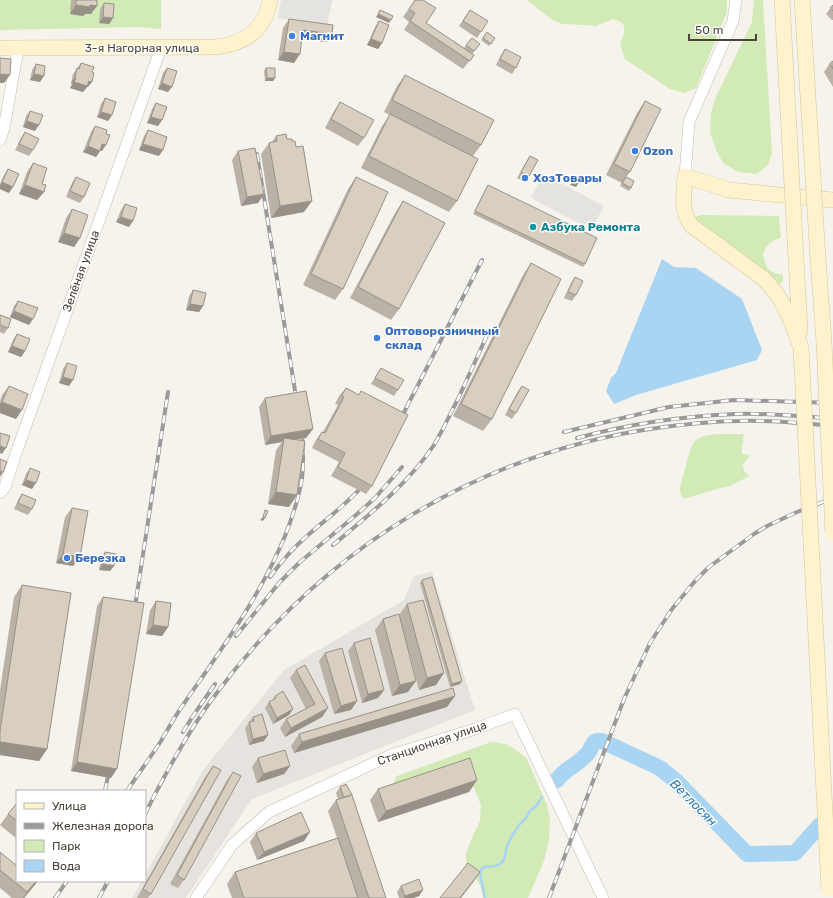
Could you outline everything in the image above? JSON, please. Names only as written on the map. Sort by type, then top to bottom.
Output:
[{"type":"main road","points":[[782,0],[830,893]]},
{"type":"main road","points":[[802,0],[824,342],[833,533]]},
{"type":"main road","name":"3-я Нагорная улица","points":[[0,48],[215,47],[232,44],[245,39],[255,31],[265,17],[270,5]]},
{"type":"main road","points":[[801,348],[787,311],[777,293],[771,286],[764,279],[692,226],[686,216],[684,205],[685,176],[729,190],[833,200]]},
{"type":"main road","points":[[824,342],[833,320]]},
{"type":"street","points":[[685,176],[689,122],[733,21],[736,0]]},
{"type":"street","name":"Зелёная улица","points":[[0,493],[5,487],[161,48]]},
{"type":"street","points":[[0,140],[4,128],[18,49]]},
{"type":"street","name":"Станционная улица","points":[[196,898],[232,845],[269,812],[391,755],[475,729],[515,714],[602,898]]},
{"type":"shaded area","points":[[281,0],[332,0],[327,27],[278,18]]},
{"type":"shaded area","points":[[543,174],[604,206],[591,230],[531,198]]},
{"type":"shaded area","points":[[432,572],[475,710],[252,799],[186,898],[132,898],[141,882],[146,882],[146,873],[203,770],[284,670],[404,600],[414,576]]},
{"type":"green space","points":[[0,0],[161,0],[161,29],[141,27],[0,30]]},
{"type":"green space","points":[[527,0],[727,0],[727,12],[696,88],[684,93],[670,89],[625,59],[620,45],[624,33],[624,26],[621,22],[613,19],[596,26],[562,24],[551,19]]},
{"type":"green space","points":[[754,0],[763,0],[772,153],[768,165],[757,174],[738,172],[723,163],[716,150],[710,133],[711,113],[715,99],[752,22]]},
{"type":"green space","points":[[700,215],[779,216],[781,238],[774,240],[767,246],[763,254],[768,269],[774,273],[783,275],[783,281],[779,284],[694,219]]},
{"type":"green space","points":[[715,434],[744,434],[742,454],[750,455],[743,467],[745,472],[750,476],[727,487],[684,499],[680,493],[680,487],[691,447],[698,438]]},
{"type":"green space","points":[[491,742],[506,744],[527,759],[547,805],[550,820],[549,840],[544,861],[528,898],[483,898],[481,887],[476,879],[469,874],[466,865],[466,853],[480,821],[481,805],[475,790],[468,780],[395,788],[394,786],[394,781],[397,776]]},
{"type":"water","points":[[662,259],[674,267],[696,268],[742,299],[762,350],[757,360],[636,395],[614,404],[606,391],[611,378],[616,373]]},
{"type":"building","points":[[76,0],[97,0],[97,6],[90,5],[89,7],[76,5]]},
{"type":"building","points":[[415,0],[423,0],[436,8],[426,23],[474,55],[470,61],[410,21],[415,13],[409,9]]},
{"type":"building","points":[[104,3],[114,4],[113,18],[103,17]]},
{"type":"building","points":[[380,10],[393,16],[391,20],[378,14]]},
{"type":"building","points":[[470,10],[488,21],[481,32],[463,21]]},
{"type":"building","points":[[289,19],[333,25],[332,34],[303,30],[300,54],[284,52]]},
{"type":"building","points":[[379,21],[389,25],[382,43],[371,39]]},
{"type":"building","points":[[487,32],[495,38],[491,44],[483,38]]},
{"type":"building","points":[[472,38],[480,44],[474,51],[466,45]]},
{"type":"building","points":[[505,49],[521,57],[516,68],[500,59]]},
{"type":"building","points":[[0,58],[11,59],[10,75],[0,74]]},
{"type":"building","points":[[833,61],[833,69],[830,63]]},
{"type":"building","points":[[81,63],[94,67],[92,72],[94,73],[92,82],[89,81],[87,86],[74,82],[77,68],[79,69]]},
{"type":"building","points":[[36,64],[45,66],[44,76],[34,74]]},
{"type":"building","points":[[167,68],[177,71],[172,87],[162,83]]},
{"type":"building","points":[[266,68],[275,68],[275,78],[267,78]]},
{"type":"building","points":[[405,75],[494,120],[481,145],[392,100]]},
{"type":"building","points":[[105,98],[116,102],[112,115],[101,112]]},
{"type":"building","points":[[645,101],[661,109],[630,172],[614,164]]},
{"type":"building","points":[[340,102],[374,120],[364,138],[331,119]]},
{"type":"building","points":[[156,103],[167,107],[162,120],[151,117]]},
{"type":"building","points":[[30,111],[43,115],[39,125],[27,121]]},
{"type":"building","points":[[390,114],[478,159],[457,201],[369,156]]},
{"type":"building","points":[[95,126],[107,130],[106,134],[110,135],[106,145],[102,144],[100,151],[88,146]]},
{"type":"building","points":[[148,130],[167,137],[163,150],[143,144]]},
{"type":"building","points":[[25,132],[39,139],[33,150],[19,144]]},
{"type":"building","points":[[286,134],[287,139],[292,139],[292,141],[295,141],[296,147],[303,146],[312,201],[280,206],[269,143],[277,141],[276,136]]},
{"type":"building","points":[[255,148],[264,194],[247,197],[238,151]]},
{"type":"building","points":[[530,156],[538,160],[529,176],[521,172]]},
{"type":"building","points":[[33,163],[47,168],[42,184],[46,185],[44,192],[25,185]]},
{"type":"building","points":[[8,169],[19,174],[13,187],[2,182]]},
{"type":"building","points":[[76,177],[90,183],[84,197],[70,191]]},
{"type":"building","points":[[356,177],[388,192],[343,289],[311,274]]},
{"type":"building","points":[[626,177],[634,181],[631,188],[622,183]]},
{"type":"building","points":[[573,179],[579,181],[578,184],[572,182]]},
{"type":"building","name":"Азбука Ремонта","points":[[488,185],[597,238],[585,264],[475,211]]},
{"type":"building","points":[[403,201],[445,223],[399,309],[358,287]]},
{"type":"building","points":[[125,204],[137,208],[133,221],[121,217]]},
{"type":"building","points":[[72,209],[88,215],[80,238],[64,233]]},
{"type":"building","points":[[531,263],[561,279],[492,419],[461,404]]},
{"type":"building","points":[[575,277],[583,281],[576,295],[568,292]]},
{"type":"building","points":[[193,290],[206,293],[203,306],[190,304]]},
{"type":"building","points":[[18,301],[38,308],[33,319],[14,311]]},
{"type":"building","points":[[0,315],[11,319],[8,328],[0,325]]},
{"type":"building","points":[[17,334],[30,339],[25,351],[12,346]]},
{"type":"building","points":[[67,363],[77,366],[73,380],[63,377]]},
{"type":"building","points":[[381,368],[404,380],[398,390],[375,378]]},
{"type":"building","points":[[9,386],[28,394],[22,410],[2,402]]},
{"type":"building","points":[[522,386],[529,390],[516,413],[509,409]]},
{"type":"building","points":[[346,388],[359,395],[361,391],[408,415],[372,486],[338,467],[345,453],[318,439],[322,432],[325,433],[344,397],[342,395]]},
{"type":"building","points":[[306,391],[313,429],[271,436],[265,398]]},
{"type":"building","points":[[0,433],[10,436],[6,448],[0,446]]},
{"type":"building","points":[[284,438],[305,441],[297,495],[276,492]]},
{"type":"building","points":[[0,459],[7,462],[3,472],[0,471]]},
{"type":"building","points":[[30,468],[40,472],[36,483],[26,480]]},
{"type":"building","points":[[22,494],[36,500],[32,509],[18,503]]},
{"type":"building","points":[[72,508],[88,511],[80,557],[63,554]]},
{"type":"building","points":[[265,510],[268,511],[265,518],[263,517]]},
{"type":"building","points":[[105,552],[116,554],[114,566],[103,564]]},
{"type":"building","points":[[432,577],[462,681],[452,684],[422,580]]},
{"type":"building","points":[[22,585],[71,593],[47,749],[0,742],[0,731]]},
{"type":"building","points":[[103,597],[144,603],[117,769],[77,762]]},
{"type":"building","points":[[423,600],[444,673],[427,678],[407,604]]},
{"type":"building","points":[[156,601],[171,603],[168,627],[153,625]]},
{"type":"building","points":[[399,614],[416,681],[400,685],[383,619]]},
{"type":"building","points":[[370,638],[384,690],[368,694],[354,643]]},
{"type":"building","points":[[342,648],[357,701],[341,706],[325,653]]},
{"type":"building","points":[[305,665],[328,708],[291,728],[286,719],[315,704],[296,670]]},
{"type":"building","points":[[453,688],[455,696],[302,742],[299,734]]},
{"type":"building","points":[[283,691],[293,709],[277,718],[269,702]]},
{"type":"building","points":[[262,714],[268,735],[253,739],[249,722],[254,721],[253,717]]},
{"type":"building","points":[[285,750],[290,766],[263,774],[258,758]]},
{"type":"building","points":[[470,758],[477,780],[386,811],[378,789]]},
{"type":"building","points":[[213,766],[221,770],[151,894],[143,889]]},
{"type":"building","points":[[233,772],[241,776],[184,880],[177,875]]},
{"type":"building","points":[[346,784],[352,795],[344,797],[340,787]]},
{"type":"building","points":[[352,795],[386,898],[369,898],[336,800]]},
{"type":"building","points":[[16,804],[16,820],[8,814]]},
{"type":"building","points":[[301,812],[310,832],[264,852],[256,833]]},
{"type":"building","points":[[338,838],[358,898],[244,898],[235,872]]},
{"type":"building","points":[[0,852],[16,865],[16,882],[35,882],[27,892],[0,870]]},
{"type":"building","points":[[468,863],[480,872],[460,898],[440,898]]},
{"type":"building","points":[[419,879],[423,890],[405,896],[401,886]]},
{"type":"waterway","name":"Ветлосян","points":[[557,780],[564,772],[585,756],[596,741],[602,741],[660,768],[677,782],[747,854],[795,853],[820,825],[833,824]]},
{"type":"waterway","name":"Ветлосян","points":[[485,898],[480,874],[481,870],[484,867],[500,864],[504,860],[507,846],[513,834],[542,797]]},
{"type":"railway","points":[[257,154],[297,403]]},
{"type":"railway","points":[[399,422],[482,260]]},
{"type":"railway","points":[[333,545],[400,486],[424,459],[434,445],[458,399],[487,335]]},
{"type":"railway","points":[[134,613],[168,392]]},
{"type":"railway","points":[[564,432],[669,407],[734,400],[833,403]]},
{"type":"railway","points":[[577,438],[636,425],[716,415],[760,414],[833,419]]},
{"type":"railway","points":[[146,812],[169,767],[196,722],[216,694],[259,641],[306,594],[358,551],[413,514],[471,483],[533,458],[597,439],[664,427],[721,422],[775,421],[833,426]]},
{"type":"railway","points":[[128,790],[238,623],[264,581],[275,559],[290,522],[301,485],[303,472],[301,427]]},
{"type":"railway","points":[[236,636],[279,583],[300,562],[375,498],[402,467]]},
{"type":"railway","points":[[270,577],[297,545],[345,504],[366,482]]},
{"type":"railway","points":[[549,898],[624,699],[650,643],[672,609],[709,567],[754,534],[767,526],[797,512],[833,498]]},
{"type":"railway","points":[[183,732],[215,684]]},
{"type":"railway","points":[[105,790],[110,766]]},
{"type":"railway","points":[[55,898],[66,882]]},
{"type":"railway","points":[[99,898],[107,882]]},
{"type":"place","name":"Магнит","points":[[292,36]]},
{"type":"place","name":"Ozon","points":[[635,151]]},
{"type":"place","name":"ХозТовары","points":[[525,178]]},
{"type":"place","name":"Азбука Ремонта","points":[[533,227]]},
{"type":"place","name":"Оптоворозничный склад","points":[[377,338]]},
{"type":"place","name":"Березка","points":[[67,558]]}]
